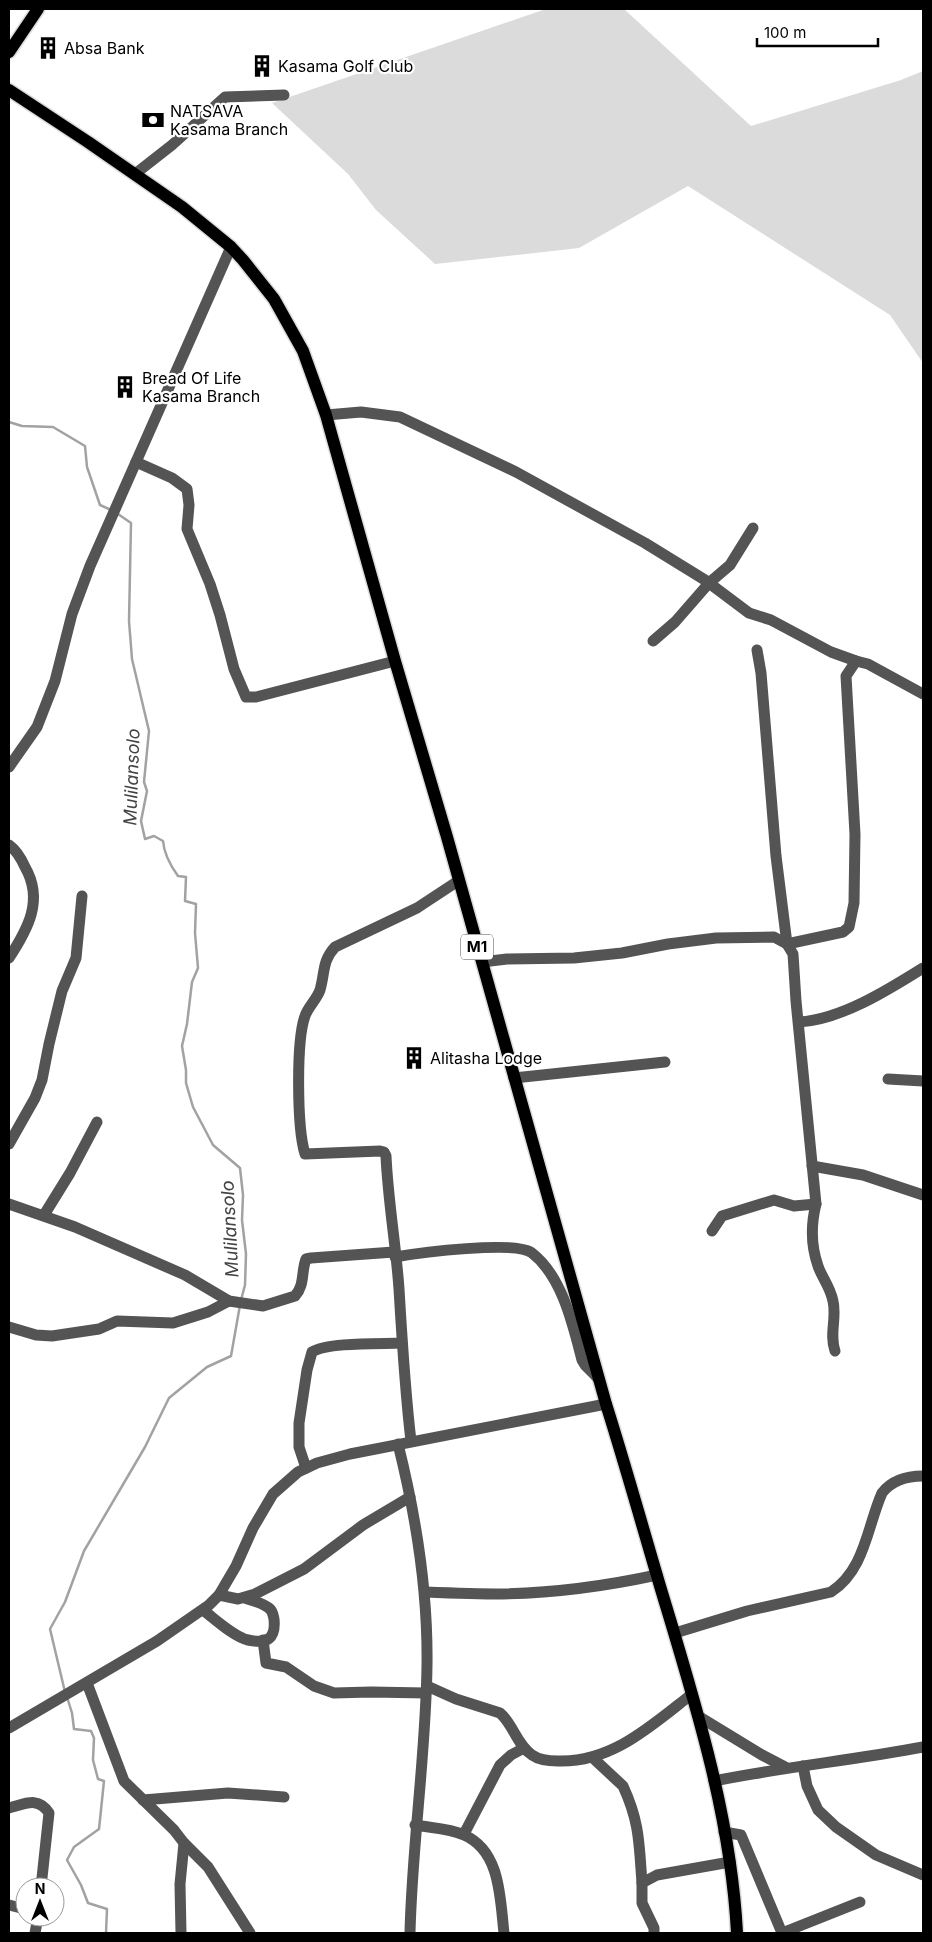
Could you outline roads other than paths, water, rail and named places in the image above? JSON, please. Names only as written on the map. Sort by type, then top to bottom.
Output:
[{"type":"main road","points":[[9,52],[38,9]]},
{"type":"main road","name":"M1","points":[[9,90],[135,174],[231,246],[258,278],[290,325],[303,351],[326,415],[606,1404],[692,1694],[714,1780],[730,1862],[737,1933]]},
{"type":"street","points":[[135,174],[172,145],[225,97],[284,95]]},
{"type":"street","points":[[9,767],[37,727],[55,681],[72,614],[90,566],[231,246]]},
{"type":"street","points":[[326,415],[361,412],[400,417],[516,472],[645,543],[749,612],[771,620],[831,652],[868,664],[923,694]]},
{"type":"street","points":[[136,462],[172,478],[187,489],[189,504],[187,529],[210,584],[234,669],[246,697],[256,697],[395,661]]},
{"type":"street","points":[[653,641],[675,622],[709,584],[730,565],[753,528]]},
{"type":"street","points":[[757,650],[764,701],[776,856],[787,944],[793,954],[816,1204],[812,1220],[814,1244],[818,1266],[828,1283],[833,1301],[832,1340],[835,1351]]},
{"type":"street","points":[[482,962],[507,959],[574,958],[622,953],[668,944],[716,938],[774,937],[787,944],[843,932],[849,927],[852,915],[855,834],[846,676],[856,661]]},
{"type":"street","points":[[9,845],[14,849],[31,877],[33,890],[32,912],[26,931],[9,958]]},
{"type":"street","points":[[411,1442],[386,1156],[384,1152],[304,1154],[300,1115],[300,1046],[305,1015],[319,993],[327,956],[335,947],[417,908],[458,881]]},
{"type":"street","points":[[9,1144],[35,1098],[42,1080],[62,991],[76,958],[82,896]]},
{"type":"street","points":[[799,1022],[826,1018],[880,994],[923,968]]},
{"type":"street","points":[[514,1078],[665,1062]]},
{"type":"street","points":[[888,1079],[923,1081]]},
{"type":"street","points":[[44,1215],[70,1173],[97,1122]]},
{"type":"street","points":[[812,1166],[863,1175],[923,1195]]},
{"type":"street","points":[[712,1231],[722,1216],[774,1200],[794,1206],[816,1204]]},
{"type":"street","points":[[9,1204],[44,1215],[185,1276],[236,1303],[263,1306],[295,1296],[303,1282],[305,1262],[310,1258],[395,1255],[506,1247],[523,1249],[533,1253],[553,1278],[564,1301],[582,1360],[599,1379]]},
{"type":"street","points":[[9,1327],[36,1335],[52,1336],[99,1329],[117,1321],[173,1322],[236,1303]]},
{"type":"street","points":[[306,1468],[300,1447],[299,1423],[307,1370],[312,1352],[318,1348],[402,1343]]},
{"type":"street","points":[[9,1728],[158,1641],[203,1610],[219,1594],[236,1566],[253,1528],[273,1494],[285,1482],[306,1468],[350,1454],[606,1404]]},
{"type":"street","points":[[398,1444],[414,1518],[425,1592],[427,1690],[415,1825],[410,1933]]},
{"type":"street","points":[[675,1633],[747,1612],[831,1592],[840,1586],[866,1544],[882,1493],[887,1486],[900,1480],[918,1476],[923,1466]]},
{"type":"street","points":[[219,1594],[232,1599],[245,1598],[304,1569],[362,1525],[410,1497]]},
{"type":"street","points":[[425,1592],[501,1594],[563,1591],[657,1575]]},
{"type":"street","points":[[203,1610],[240,1637],[252,1641],[269,1639],[275,1629],[273,1611],[268,1607],[245,1598]]},
{"type":"street","points":[[263,1640],[266,1663],[292,1670],[324,1690],[344,1694],[427,1690],[500,1712],[524,1748],[536,1758],[544,1760],[573,1762],[593,1758],[614,1749],[633,1739],[692,1694]]},
{"type":"street","points":[[87,1683],[124,1781],[174,1830],[208,1867],[250,1933]]},
{"type":"street","points":[[698,1716],[762,1755],[786,1767]]},
{"type":"street","points":[[714,1780],[786,1767],[923,1747]]},
{"type":"street","points":[[464,1834],[500,1765],[512,1754],[524,1748]]},
{"type":"street","points":[[593,1758],[623,1786],[634,1813],[640,1837],[642,1903],[654,1928],[654,1933]]},
{"type":"street","points":[[803,1766],[807,1786],[818,1810],[826,1819],[876,1855],[923,1875]]},
{"type":"street","points":[[143,1800],[228,1792],[284,1797]]},
{"type":"street","points":[[9,1808],[32,1802],[40,1803],[49,1813],[42,1877]]},
{"type":"street","points":[[415,1825],[464,1834],[479,1844],[486,1852],[496,1876],[504,1933]]},
{"type":"street","points":[[724,1832],[741,1835],[782,1933],[860,1902]]},
{"type":"street","points":[[182,1933],[180,1884],[184,1843]]},
{"type":"street","points":[[642,1883],[657,1875],[730,1862]]},
{"type":"waterway","name":"Mulilansolo","points":[[9,422],[22,426],[53,427],[85,446],[87,467],[100,505],[111,510]]},
{"type":"waterway","name":"Mulilansolo","points":[[118,514],[131,523],[129,621],[132,659],[149,731],[144,782],[147,791],[141,821],[145,839],[154,836],[163,841],[166,855],[172,868],[178,876],[186,877],[185,901],[196,904],[195,933],[198,968],[192,982],[187,1024],[182,1046],[186,1083],[193,1107],[213,1145],[240,1168],[243,1195],[242,1220],[246,1254],[245,1285],[241,1300]]},
{"type":"waterway","name":"Mulilansolo","points":[[65,1692],[50,1629],[65,1602],[84,1551],[145,1447],[169,1398],[207,1367],[231,1356],[240,1305]]},
{"type":"waterway","name":"Mulilansolo","points":[[67,1697],[74,1729],[91,1731],[94,1738],[93,1760],[98,1779],[104,1781],[99,1829],[74,1847],[67,1860],[81,1885],[88,1903],[107,1909],[106,1933]]},
{"type":"place","name":"Absa Bank","points":[[48,48]]},
{"type":"place","name":"Kasama Golf Club","points":[[262,66]]},
{"type":"place","name":"NATSAVA Kasama Branch","points":[[153,120]]},
{"type":"place","name":"Bread Of Life Kasama Branch","points":[[125,387]]},
{"type":"place","name":"Alitasha Lodge","points":[[414,1058]]}]
